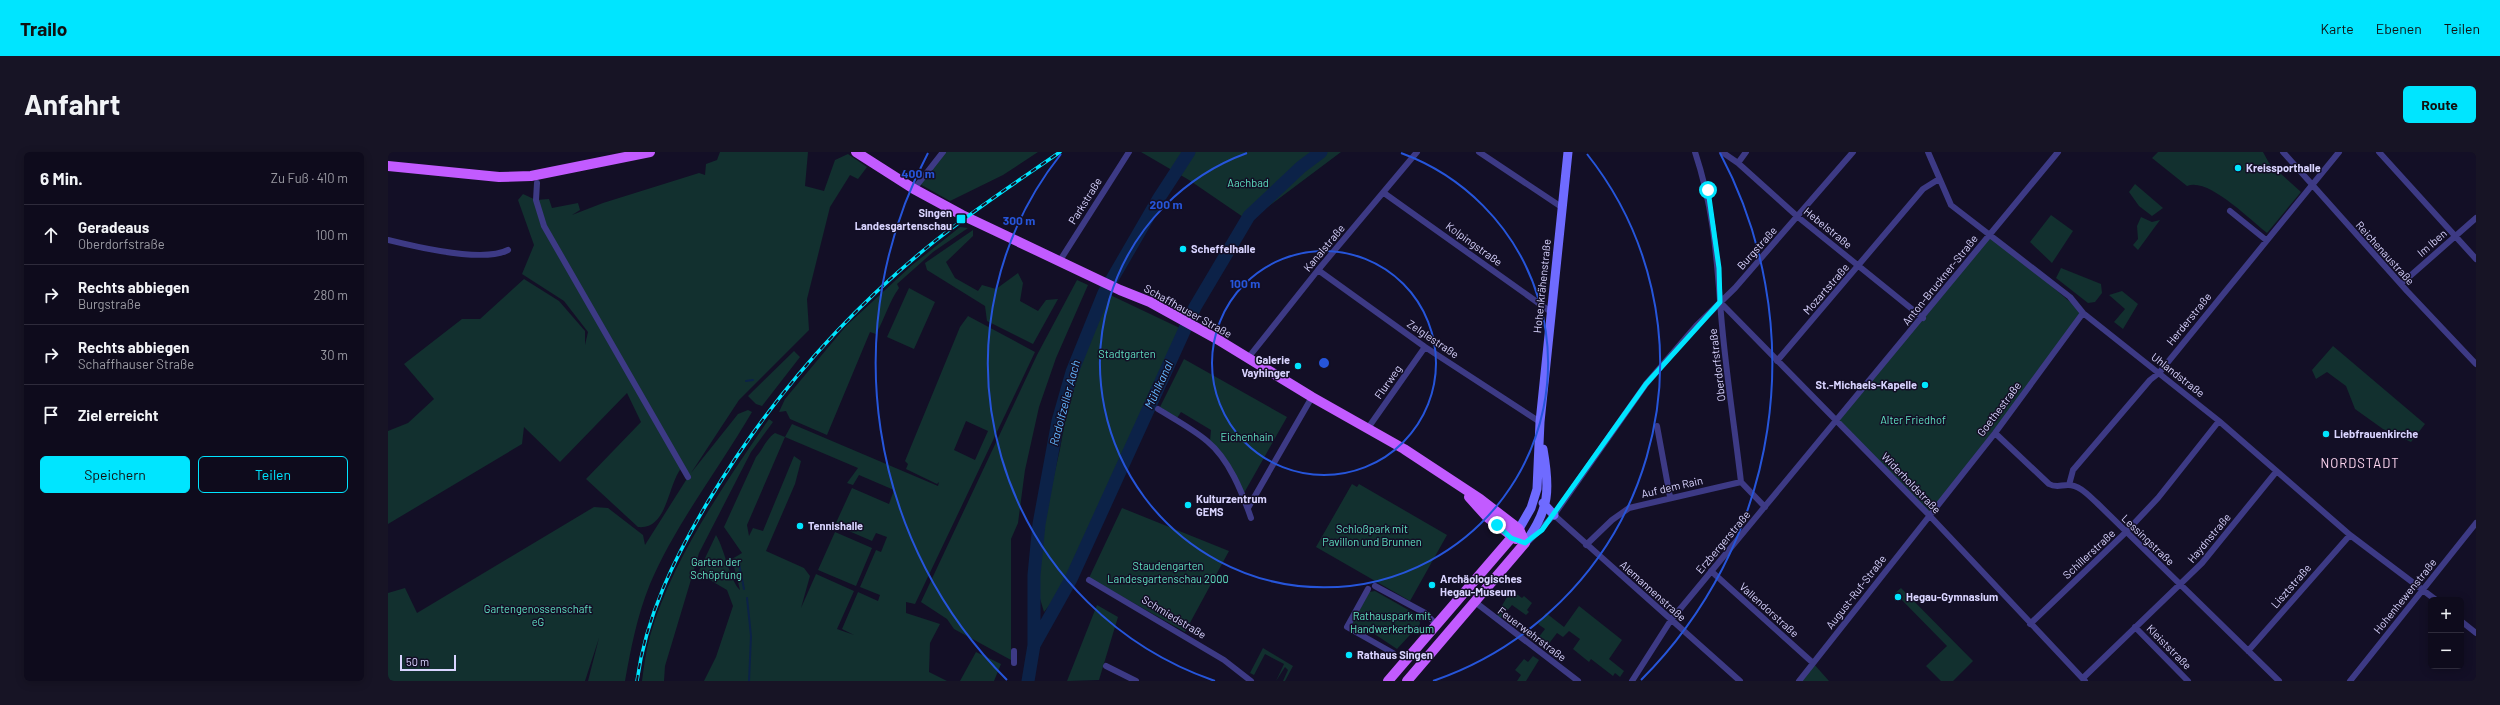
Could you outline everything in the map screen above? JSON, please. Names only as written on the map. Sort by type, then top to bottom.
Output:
[{"type":"main road","points":[[388,166],[499,177],[531,176],[650,152]]},
{"type":"main road","name":"Schaffhauser Straße","points":[[856,152],[914,188],[962,215],[1059,262],[1150,302],[1197,328],[1312,397],[1404,449],[1518,529],[1525,543]]},
{"type":"main road","name":"Hohenkrähenstraße","points":[[1518,529],[1531,508],[1537,489],[1540,422],[1568,152]]},
{"type":"main road","name":"Hohenkrähenstraße","points":[[1525,543],[1539,523],[1546,506],[1548,486],[1540,422]]},
{"type":"main road","name":"Schaffhauser Straße","points":[[1457,485],[1487,517],[1511,538],[1525,543]]},
{"type":"main road","points":[[1537,489],[1546,506],[1554,515]]},
{"type":"main road","points":[[1388,681],[1518,529]]},
{"type":"main road","points":[[1407,681],[1416,676],[1475,602],[1525,543]]},
{"type":"street","points":[[914,188],[943,152]]},
{"type":"street","name":"Parkstraße","points":[[1059,262],[1129,152]]},
{"type":"street","name":"Kanalstraße","points":[[1248,358],[1318,270],[1417,152]]},
{"type":"street","points":[[1479,152],[1563,208]]},
{"type":"street","name":"Oberdorfstraße","points":[[1695,152],[1708,190],[1714,226],[1720,302],[1741,482]]},
{"type":"street","name":"Hebelstraße","points":[[1722,152],[1738,163],[1798,217],[1923,318]]},
{"type":"street","points":[[1738,163],[1746,152]]},
{"type":"street","name":"Burgstraße","points":[[1525,543],[1531,541],[1554,515],[1646,384],[1720,302],[1735,288],[1854,152]]},
{"type":"street","name":"Uhlandstraße","points":[[1928,152],[1951,205],[1990,233],[2070,297],[2083,313],[2219,421],[2350,535],[2432,597]]},
{"type":"street","name":"Anton-Bruckner-Straße","points":[[1837,421],[2058,152]]},
{"type":"street","name":"Reichenaustraße","points":[[2283,152],[2401,284],[2476,364]]},
{"type":"street","name":"Herderstraße","points":[[2069,485],[2073,470],[2150,380],[2159,373],[2311,184],[2339,152]]},
{"type":"street","points":[[2379,152],[2476,259]]},
{"type":"street","name":"Mozartstraße","points":[[1777,360],[1859,266],[1923,189],[1939,179]]},
{"type":"street","points":[[537,183],[536,200],[544,226],[688,477]]},
{"type":"street","name":"Kolpingstraße","points":[[1384,193],[1551,312]]},
{"type":"street","points":[[2230,211],[2266,240]]},
{"type":"street","name":"Im Iben","points":[[2401,284],[2476,218]]},
{"type":"street","points":[[388,240],[418,247],[463,254],[493,254],[508,250]]},
{"type":"street","name":"Zelglestraße","points":[[1318,270],[1425,347],[1540,422]]},
{"type":"street","name":"Widerholdstraße","points":[[1720,302],[1929,515],[2084,680]]},
{"type":"street","name":"Goethestraße","points":[[1929,515],[1995,433],[2083,313]]},
{"type":"street","name":"Flurweg","points":[[1368,428],[1425,347]]},
{"type":"street","points":[[1248,508],[1312,397]]},
{"type":"street","points":[[1158,409],[1208,441],[1216,450],[1228,467],[1248,508],[1251,518]]},
{"type":"street","name":"Erzbergerstraße","points":[[1632,681],[1670,620],[1837,421]]},
{"type":"street","name":"Schillerstraße","points":[[2030,624],[2125,533],[2158,498],[2219,421]]},
{"type":"street","points":[[1657,426],[1670,498]]},
{"type":"street","name":"Lessingstraße","points":[[1995,433],[2050,484],[2055,487],[2069,485],[2080,488],[2279,681]]},
{"type":"street","name":"Haydnstraße","points":[[2084,680],[2135,627],[2181,585],[2202,563],[2276,472]]},
{"type":"street","points":[[1741,482],[1765,506]]},
{"type":"street","name":"Auf dem Rain","points":[[1586,545],[1622,512],[1629,508],[1741,482]]},
{"type":"street","name":"Alemannenstraße","points":[[1554,515],[1740,681]]},
{"type":"street","name":"August-Ruf-Straße","points":[[1799,681],[1929,515]]},
{"type":"street","name":"Hohenhewenstraße","points":[[2350,681],[2476,523]]},
{"type":"street","name":"Lisztstraße","points":[[2248,651],[2350,535]]},
{"type":"street","name":"Vallendorstraße","points":[[1711,571],[1813,663]]},
{"type":"street","name":"Schmiedstraße","points":[[1089,580],[1198,644],[1251,681]]},
{"type":"street","points":[[1375,586],[1425,613],[1437,625]]},
{"type":"street","points":[[1368,589],[1347,627],[1393,653]]},
{"type":"street","name":"Feuerwehrstraße","points":[[1475,602],[1578,681]]},
{"type":"street","points":[[2464,623],[2476,633]]},
{"type":"street","name":"Kleiststraße","points":[[2135,627],[2188,681]]},
{"type":"street","points":[[1014,651],[1014,664]]},
{"type":"street","points":[[1106,666],[1136,681]]},
{"type":"green space","name":"Gartengenossenschaft eG","points":[[720,152],[808,152],[805,186],[824,191],[835,160],[848,154],[867,167],[858,179],[850,175],[830,207],[807,299],[809,330],[739,400],[691,473],[738,414],[748,410],[752,412],[672,539],[660,561],[641,608],[625,681],[588,681],[599,638],[585,681],[388,681],[388,593],[405,588],[417,613],[594,507],[608,508],[643,535],[645,545],[688,477],[682,467],[677,475],[666,505],[661,514],[648,526],[638,527],[586,479],[641,422],[627,393],[560,462],[524,427],[522,444],[388,524],[388,431],[408,423],[434,399],[404,364],[462,319],[480,319],[524,279],[559,301],[585,331],[585,345],[588,332],[564,301],[522,274],[534,245],[518,200],[523,194],[536,200],[549,199],[552,208],[578,203],[580,210],[572,215],[603,203],[699,173],[705,175],[706,164],[717,160]]},
{"type":"green space","points":[[943,152],[1038,152],[1003,175],[950,201],[918,183]]},
{"type":"green space","name":"Aachbad","points":[[1141,152],[1341,152],[1249,221],[1189,180]]},
{"type":"green space","points":[[2158,152],[2263,152],[2269,163],[2301,192],[2267,233],[2217,193],[2196,185],[2187,186],[2152,158]]},
{"type":"green space","points":[[2135,184],[2163,208],[2152,216],[2139,206],[2129,192]]},
{"type":"green space","points":[[2051,215],[2073,231],[2052,263],[2030,242]]},
{"type":"green space","points":[[2141,217],[2152,222],[2160,220],[2138,250],[2133,245],[2138,239],[2137,226]]},
{"type":"green space","points":[[960,227],[968,228],[933,252],[897,284],[899,288],[892,299],[876,334],[870,332],[827,435],[790,419],[786,411],[779,412],[785,399],[846,326],[911,266]]},
{"type":"green space","points":[[973,230],[973,236],[946,262],[955,278],[978,291],[982,285],[996,289],[1018,273],[1023,283],[1020,301],[1038,311],[1046,300],[1058,299],[1033,344],[987,321],[985,306],[927,270],[925,263]]},
{"type":"green space","name":"Alter Friedhof","points":[[1990,233],[2083,313],[1929,515],[1837,421]]},
{"type":"green space","points":[[2061,268],[2101,284],[2102,293],[2095,302],[2088,303],[2056,278]]},
{"type":"green space","points":[[1077,280],[1088,285],[1056,358],[1039,407],[1025,470],[1018,523],[1011,539],[1011,660],[954,629],[947,619],[921,602],[1037,355]]},
{"type":"green space","points":[[909,288],[935,302],[914,349],[887,337]]},
{"type":"green space","points":[[2122,291],[2138,304],[2123,329],[2114,322],[2125,309],[2109,295]]},
{"type":"green space","name":"Stadtgarten","points":[[1106,293],[1186,331],[1115,478],[1070,579],[1044,612],[1032,572],[1060,449],[1074,372]]},
{"type":"green space","name":"Garten der Schöpfung","points":[[968,316],[1035,352],[915,604],[906,602],[906,613],[940,624],[930,643],[929,672],[947,681],[704,681],[716,657],[733,606],[727,590],[698,573],[716,535],[733,580],[740,590],[732,559],[742,553],[724,527],[756,457],[767,441],[775,433],[785,437],[792,424],[938,486],[939,482],[937,484],[906,469],[908,464],[905,461],[960,327]],"holes":[[[966,421],[988,431],[975,460],[954,450]],[[785,437],[858,468],[847,483],[853,485],[859,475],[894,490],[889,504],[852,488],[835,525],[872,541],[876,533],[887,537],[881,552],[876,550],[860,587],[880,595],[878,601],[858,592],[842,629],[854,635],[837,629],[854,591],[816,574],[801,608],[810,576],[804,568],[766,551],[795,484],[801,461],[794,456],[763,531],[753,528],[749,536],[747,525]]]},
{"type":"green space","points":[[2333,346],[2425,424],[2411,442],[2383,429],[2355,409],[2346,386],[2327,372],[2316,379],[2312,370]]},
{"type":"green space","points":[[794,351],[800,357],[762,406],[756,404],[748,396]]},
{"type":"green space","name":"Eichenhain","points":[[1184,359],[1287,417],[1244,493],[1210,441],[1211,430],[1181,412],[1177,418],[1160,407]]},
{"type":"green space","points":[[769,419],[773,422],[751,452],[699,553],[665,666],[664,681],[642,681],[650,636],[660,607],[685,551],[717,496]]},
{"type":"green space","name":"Schloßpark mit Pavillon und Brunnen","points":[[1352,484],[1357,487],[1359,484],[1447,535],[1410,601],[1316,547]]},
{"type":"green space","name":"Staudengarten Landesgartenschau 2000","points":[[1122,508],[1229,551],[1185,632],[1089,578]]},
{"type":"green space","points":[[835,532],[872,548],[856,586],[818,570]]},
{"type":"green space","points":[[1901,588],[1973,661],[1953,681],[1941,681],[1926,666],[1947,646],[1895,593]]},
{"type":"green space","points":[[1511,590],[1522,598],[1524,596],[1532,603],[1527,610],[1529,612],[1526,615],[1512,605],[1500,619],[1496,616]]},
{"type":"green space","name":"Rathauspark mit Handwerkerbaum","points":[[1375,591],[1419,616],[1420,624],[1397,649],[1361,625],[1360,627],[1352,623],[1369,592]]},
{"type":"green space","points":[[1097,605],[1118,617],[1099,680],[1067,681]]},
{"type":"green space","points":[[1579,606],[1622,640],[1609,659],[1624,671],[1620,677],[1615,673],[1613,676],[1591,659],[1589,662],[1573,649],[1580,639],[1569,631],[1563,637],[1557,633],[1547,646],[1538,638],[1545,629],[1538,624],[1546,613],[1564,627]]},
{"type":"green space","points":[[1263,648],[1293,666],[1285,681],[1283,681],[1288,670],[1285,667],[1276,681],[1284,664],[1265,654],[1254,675],[1250,673]]},
{"type":"green space","points":[[976,652],[1001,664],[994,681],[960,681]]},
{"type":"green space","points":[[1533,656],[1539,660],[1526,681],[1517,681],[1521,675],[1515,670],[1524,659],[1528,662]]},
{"type":"green space","points":[[1813,663],[1829,681],[1799,681]]},
{"type":"waterway","name":"Radolfzeller Aach","points":[[1028,681],[1034,645],[1034,575],[1039,524],[1058,421],[1072,372],[1104,293],[1159,198],[1189,152]]},
{"type":"waterway","name":"Mühlkanal","points":[[1034,645],[1071,579],[1195,307],[1249,216],[1301,167],[1321,152]]},
{"type":"waterway","points":[[746,381],[753,380]]},
{"type":"waterway","points":[[739,564],[744,589]]},
{"type":"waterway","points":[[747,598],[751,636],[749,681]]},
{"type":"railway","points":[[637,681],[647,633],[664,587],[685,543],[709,500],[732,464],[783,394],[839,329],[902,269],[935,241],[997,195],[1060,152]]},
{"type":"place","name":"Kreissporthalle","points":[[2238,168]]},
{"type":"place","name":"Singen Landesgartenschau","points":[[961,219]]},
{"type":"place","name":"Scheffelhalle","points":[[1183,249]]},
{"type":"place","name":"Galerie Vayhinger","points":[[1298,366]]},
{"type":"place","name":"St.-Michaels-Kapelle","points":[[1925,385]]},
{"type":"place","name":"Liebfrauenkirche","points":[[2326,434]]},
{"type":"place","name":"Kulturzentrum GEMS","points":[[1188,505]]},
{"type":"place","name":"Tennishalle","points":[[800,526]]},
{"type":"place","name":"Archäologisches Hegau-Museum","points":[[1432,585]]},
{"type":"place","name":"Hegau-Gymnasium","points":[[1898,597]]},
{"type":"place","name":"Rathaus Singen","points":[[1349,655]]},
{"type":"district","name":"NORDSTADT","points":[[2360,463]]},
{"type":"route","points":[[1497,525],[1511,538],[1525,543],[1531,541],[1542,530],[1565,500],[1646,384],[1696,326],[1720,302],[1719,268],[1708,190]]}]
